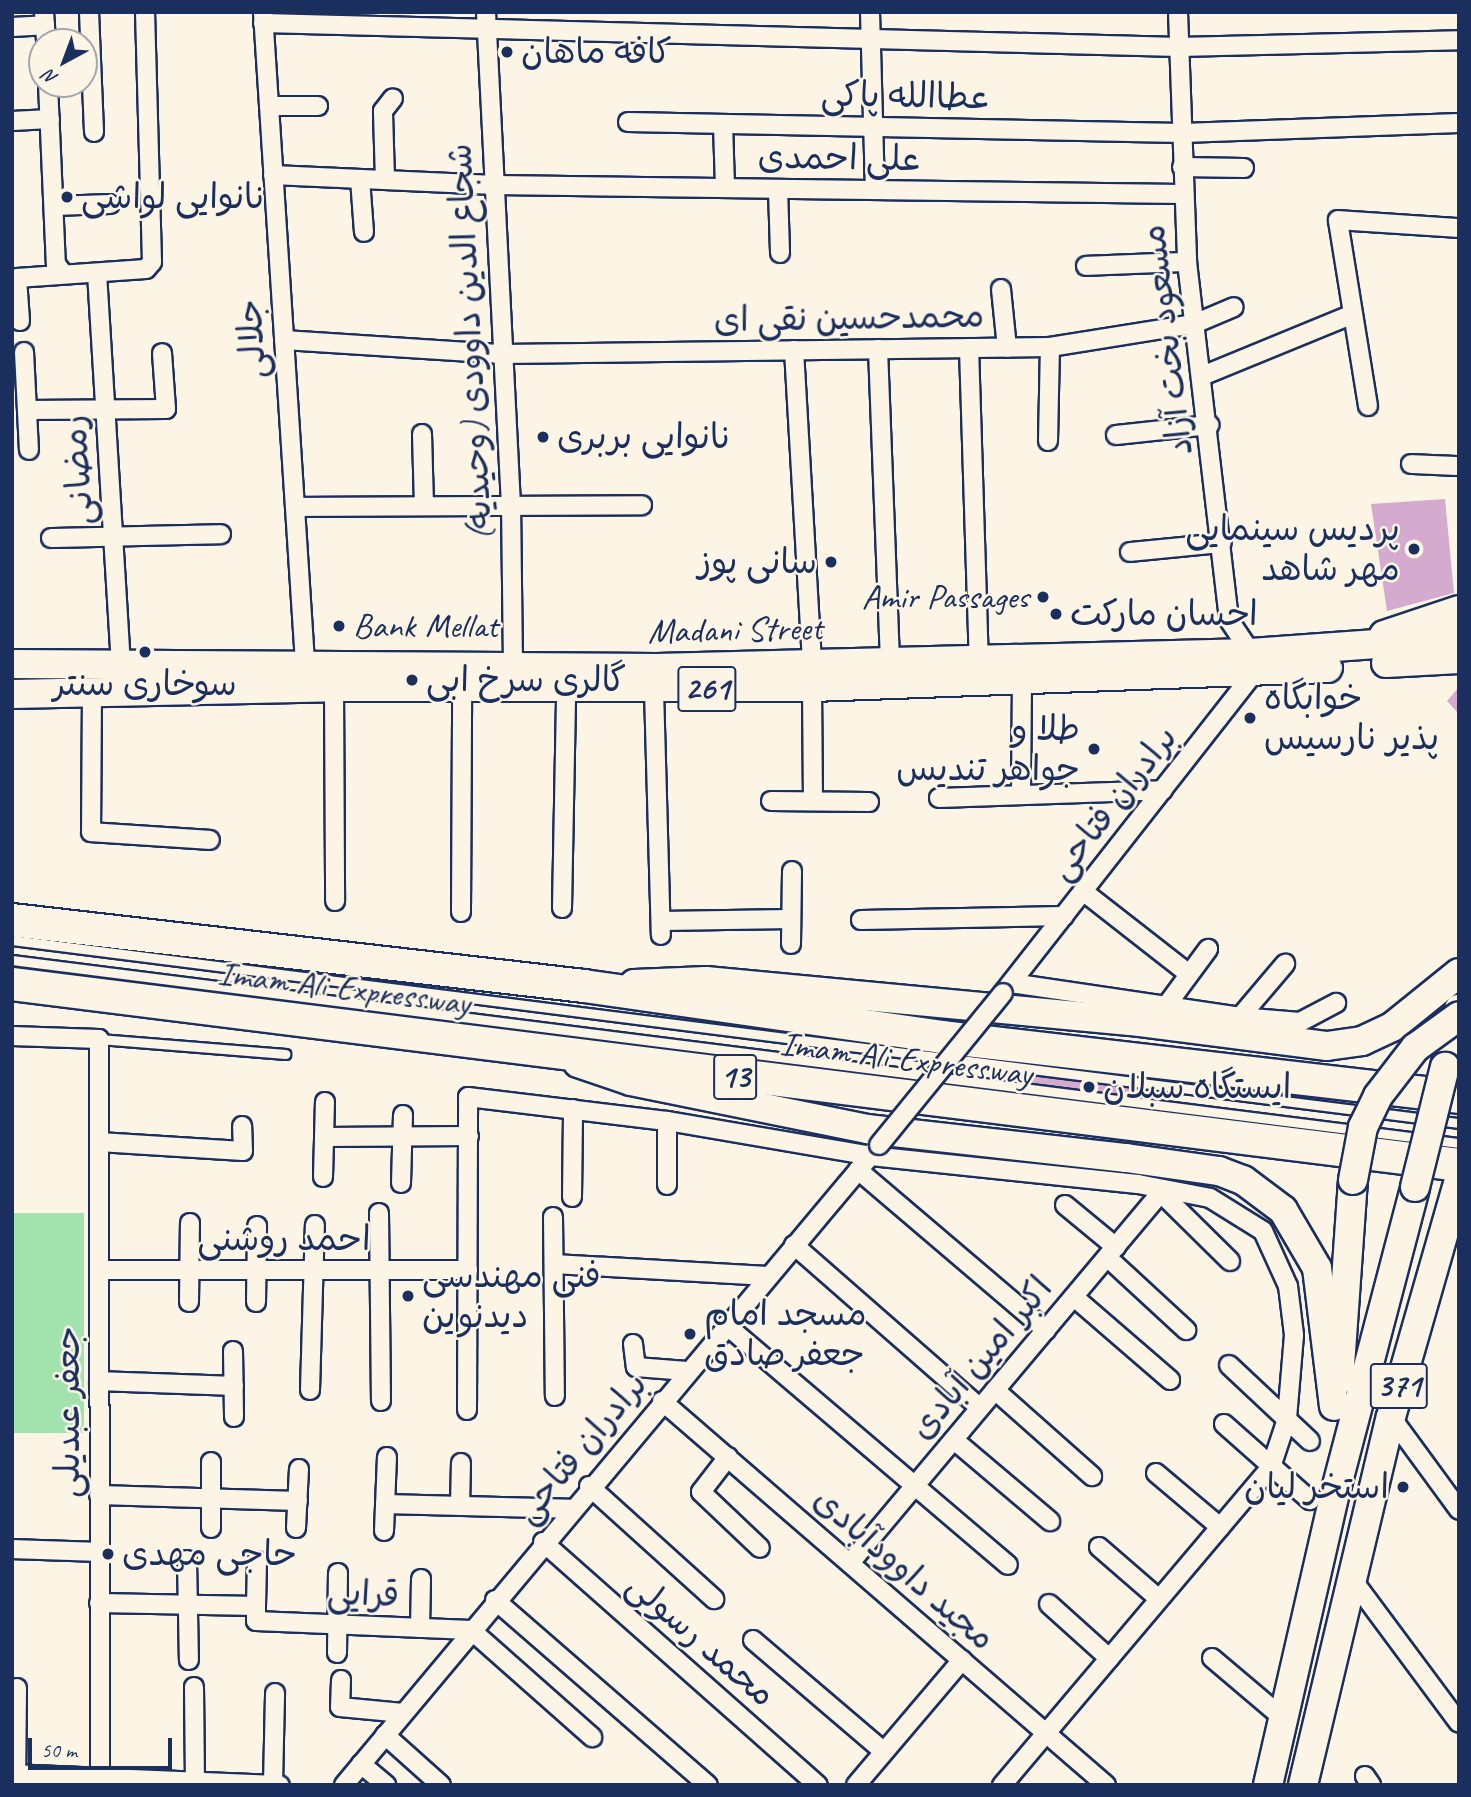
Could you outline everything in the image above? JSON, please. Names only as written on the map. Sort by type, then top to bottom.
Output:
[{"type":"highway","name":"Imam Ali Expressway","points":[[12,920],[584,986],[941,1037],[1459,1097]]},
{"type":"highway","name":"Imam Ali Expressway","points":[[12,984],[549,1054],[1458,1179]]},
{"type":"main road","points":[[1364,648],[1393,631],[1459,610]]},
{"type":"main road","name":"Madani Street","points":[[12,664],[305,663],[1022,682],[1252,664],[1459,638]]},
{"type":"main road","name":"Madani Street","points":[[12,694],[334,687],[654,690],[812,676],[890,663],[979,660],[1252,664],[1459,659]]},
{"type":"main road","points":[[1401,662],[1459,676]]},
{"type":"main road","points":[[584,986],[706,981],[1140,1022],[1327,1046],[1362,1041],[1392,1027],[1459,973]]},
{"type":"main road","name":"371","points":[[1268,1785],[1283,1718],[1322,1497],[1415,1187],[1459,1009]]},
{"type":"main road","points":[[1322,1497],[1346,1335],[1353,1180],[1363,1127],[1378,1096],[1415,1048],[1459,1016]]},
{"type":"main road","points":[[549,1054],[631,1082],[867,1129],[1126,1158],[1220,1171],[1242,1180],[1283,1210],[1317,1268],[1334,1406]]},
{"type":"main road","name":"371","points":[[1307,1782],[1355,1583],[1391,1417],[1423,1292],[1458,1179]]},
{"type":"main road","points":[[1423,1292],[1437,1264],[1459,1242]]},
{"type":"street","points":[[89,12],[94,132]]},
{"type":"street","points":[[20,321],[17,278],[146,269],[154,255],[145,12]]},
{"type":"street","points":[[870,12],[875,190]]},
{"type":"street","name":"مسعود بخت آزاد","points":[[1178,12],[1183,133],[1182,194],[1194,324],[1209,425],[1229,620],[1252,664]]},
{"type":"street","points":[[263,18],[486,20],[871,38],[1179,47],[1459,40]]},
{"type":"street","name":"جلالی","points":[[263,18],[305,663]]},
{"type":"street","name":"شجاع الدین داوودی (وحیدیه)","points":[[486,20],[511,502],[513,668]]},
{"type":"street","points":[[12,27],[45,26]]},
{"type":"street","points":[[49,98],[56,264],[63,273]]},
{"type":"street","points":[[385,180],[383,111],[393,98]]},
{"type":"street","points":[[269,106],[318,106]]},
{"type":"street","points":[[12,121],[50,119]]},
{"type":"street","name":"عطاالله پاکی","points":[[628,122],[1183,133],[1459,123]]},
{"type":"street","points":[[723,124],[725,188]]},
{"type":"street","points":[[1182,167],[1244,167]]},
{"type":"street","name":"علی احمدی","points":[[273,175],[495,185],[1182,194]]},
{"type":"street","points":[[360,179],[364,232]]},
{"type":"street","points":[[778,189],[780,253]]},
{"type":"street","points":[[54,206],[110,204]]},
{"type":"street","points":[[1368,406],[1338,220],[1459,228]]},
{"type":"street","points":[[1086,266],[1187,262]]},
{"type":"street","name":"رمضانی","points":[[97,273],[121,662]]},
{"type":"street","points":[[1001,289],[1007,348]]},
{"type":"street","name":"محمدحسین نقی ای","points":[[284,340],[503,354],[1050,347],[1194,324],[1234,307]]},
{"type":"street","points":[[1202,376],[1353,314]]},
{"type":"street","points":[[1048,442],[1050,347]]},
{"type":"street","points":[[969,348],[979,660]]},
{"type":"street","points":[[878,349],[890,663]]},
{"type":"street","points":[[793,350],[812,676],[813,800]]},
{"type":"street","points":[[24,352],[29,450]]},
{"type":"street","points":[[27,410],[166,409],[162,353]]},
{"type":"street","points":[[1116,435],[1209,425]]},
{"type":"street","points":[[422,434],[424,504]]},
{"type":"street","points":[[1411,464],[1459,466]]},
{"type":"street","points":[[295,507],[511,502],[642,505]]},
{"type":"street","points":[[51,538],[221,534]]},
{"type":"street","points":[[1130,552],[1222,543]]},
{"type":"street","name":"برادران فتاحی","points":[[344,1785],[589,1486],[875,1151],[1012,982],[1163,790],[1252,664]]},
{"type":"street","points":[[1021,795],[1022,682]]},
{"type":"street","points":[[334,687],[335,901]]},
{"type":"street","points":[[461,912],[462,688]]},
{"type":"street","points":[[654,690],[661,928],[791,919]]},
{"type":"street","points":[[562,908],[566,691]]},
{"type":"street","points":[[92,694],[91,832],[210,840]]},
{"type":"street","points":[[939,798],[1163,790]]},
{"type":"street","points":[[771,801],[869,802]]},
{"type":"street","points":[[791,944],[792,871]]},
{"type":"street","points":[[1084,892],[1189,974]]},
{"type":"street","points":[[862,920],[1063,916]]},
{"type":"street","points":[[1166,1006],[1208,950]]},
{"type":"street","points":[[1240,1017],[1285,964]]},
{"type":"street","points":[[1012,982],[1240,1017],[1300,1022],[1336,1003]]},
{"type":"street","points":[[12,1036],[99,1040]]},
{"type":"street","name":"جعفر عبدیلی","points":[[99,1040],[100,1781]]},
{"type":"street","points":[[467,1410],[468,1097],[1138,1184],[1161,1193],[1210,1198],[1263,1231],[1288,1286],[1294,1335],[1287,1419],[1271,1467],[1002,1785]]},
{"type":"street","points":[[323,1177],[326,1102]]},
{"type":"street","points":[[572,1196],[573,1110]]},
{"type":"street","points":[[401,1183],[403,1115]]},
{"type":"street","points":[[667,1121],[667,1185]]},
{"type":"street","points":[[99,1142],[243,1151],[242,1126]]},
{"type":"street","points":[[324,1137],[469,1136]]},
{"type":"street","points":[[858,1170],[1046,1330]]},
{"type":"street","points":[[1161,1193],[1230,1261]]},
{"type":"street","name":"اکبر امین آبادی","points":[[850,1563],[1161,1193]]},
{"type":"street","points":[[1065,1205],[1186,1330]]},
{"type":"street","points":[[379,1213],[381,1401]]},
{"type":"street","points":[[554,1217],[555,1396]]},
{"type":"street","points":[[189,1302],[190,1223]]},
{"type":"street","points":[[310,1390],[315,1225]]},
{"type":"street","points":[[256,1302],[257,1226]]},
{"type":"street","points":[[794,1245],[980,1408]]},
{"type":"street","points":[[554,1264],[768,1276]]},
{"type":"street","name":"احمد روشنی","points":[[99,1270],[468,1270]]},
{"type":"street","points":[[1074,1297],[1170,1380]]},
{"type":"street","points":[[726,1325],[914,1488],[1008,1565]]},
{"type":"street","points":[[633,1344],[636,1367],[687,1371]]},
{"type":"street","points":[[233,1351],[234,1418]]},
{"type":"street","points":[[1229,1366],[1310,1441]]},
{"type":"street","points":[[99,1381],[234,1386]]},
{"type":"street","points":[[995,1390],[1092,1476]]},
{"type":"street","name":"مجید داوودآبادی","points":[[662,1401],[1105,1785]]},
{"type":"street","points":[[1391,1417],[1459,1510]]},
{"type":"street","points":[[1224,1424],[1271,1467],[1322,1497]]},
{"type":"street","points":[[954,1440],[1050,1521]]},
{"type":"street","points":[[384,1531],[387,1457]]},
{"type":"street","points":[[727,1457],[701,1492],[760,1548]]},
{"type":"street","points":[[211,1462],[211,1528]]},
{"type":"street","points":[[460,1506],[461,1463]]},
{"type":"street","points":[[296,1528],[299,1469]]},
{"type":"street","points":[[1156,1472],[1220,1527]]},
{"type":"street","points":[[589,1486],[714,1599]]},
{"type":"street","points":[[99,1495],[298,1501]]},
{"type":"street","points":[[385,1504],[570,1509]]},
{"type":"street","name":"محمد رسولی","points":[[543,1542],[818,1785]]},
{"type":"street","points":[[1100,1547],[1159,1600]]},
{"type":"street","points":[[12,1549],[99,1552]]},
{"type":"street","points":[[187,1560],[189,1660]]},
{"type":"street","points":[[99,1603],[256,1606],[257,1561]]},
{"type":"street","points":[[337,1653],[338,1573]]},
{"type":"street","points":[[421,1579],[421,1628]]},
{"type":"street","points":[[1355,1583],[1459,1723]]},
{"type":"street","points":[[495,1600],[708,1785]]},
{"type":"street","points":[[1049,1604],[1109,1658]]},
{"type":"street","name":"قرایی","points":[[256,1606],[256,1620],[471,1630]]},
{"type":"street","points":[[471,1630],[593,1737]]},
{"type":"street","points":[[754,1640],[884,1752]]},
{"type":"street","points":[[1212,1658],[1283,1718]]},
{"type":"street","points":[[856,1785],[962,1660]]},
{"type":"street","points":[[341,1680],[340,1707],[403,1713]]},
{"type":"street","points":[[194,1687],[195,1783]]},
{"type":"street","points":[[17,1688],[15,1778],[280,1785]]},
{"type":"street","points":[[273,1784],[275,1693]]},
{"type":"street","points":[[385,1735],[442,1785]]},
{"type":"street","points":[[361,1763],[386,1785]]},
{"type":"lane","points":[[12,940],[1459,1123]]},
{"type":"lane","points":[[12,960],[1459,1143]]},
{"type":"lane","points":[[99,1040],[285,1054]]},
{"type":"green space","points":[[12,1213],[84,1213],[84,1433],[12,1433]]},
{"type":"building","name":"پردیس سینمایی مهر شاهد","points":[[1445,499],[1454,593],[1387,611],[1371,504]]},
{"type":"building","points":[[1459,687],[1459,714],[1447,701]]},
{"type":"building","points":[[1026,1073],[1150,1090],[1150,1099],[1025,1085]]},
{"type":"place","name":"کافه ماهان","points":[[507,52]]},
{"type":"place","name":"نانوایی لواشی","points":[[67,197]]},
{"type":"place","name":"نانوایی بربری","points":[[543,437]]},
{"type":"place","name":"پردیس سینمایی مهر شاهد","points":[[1414,549]]},
{"type":"place","name":"سانی پوز","points":[[831,562]]},
{"type":"place","name":"Amir Passages","points":[[1043,597]]},
{"type":"place","name":"احسان مارکت","points":[[1056,614]]},
{"type":"place","name":"Bank Mellat","points":[[339,626]]},
{"type":"place","name":"سوخاری سنتر","points":[[145,652]]},
{"type":"place","name":"گالری سرخ ابی","points":[[412,680]]},
{"type":"place","name":"خوابگاه پذیر نارسیس","points":[[1250,718]]},
{"type":"place","name":"طلا و جواهر تندیس","points":[[1094,749]]},
{"type":"place","name":"ایستگاه سبلان","points":[[1089,1087]]},
{"type":"place","name":"فنی مهندسی دیدنوین","points":[[408,1296]]},
{"type":"place","name":"مسجد امام جعفر صادق","points":[[690,1334]]},
{"type":"place","name":"استخر لیان","points":[[1403,1487]]},
{"type":"place","name":"حاجی مهدی","points":[[108,1554]]}]
